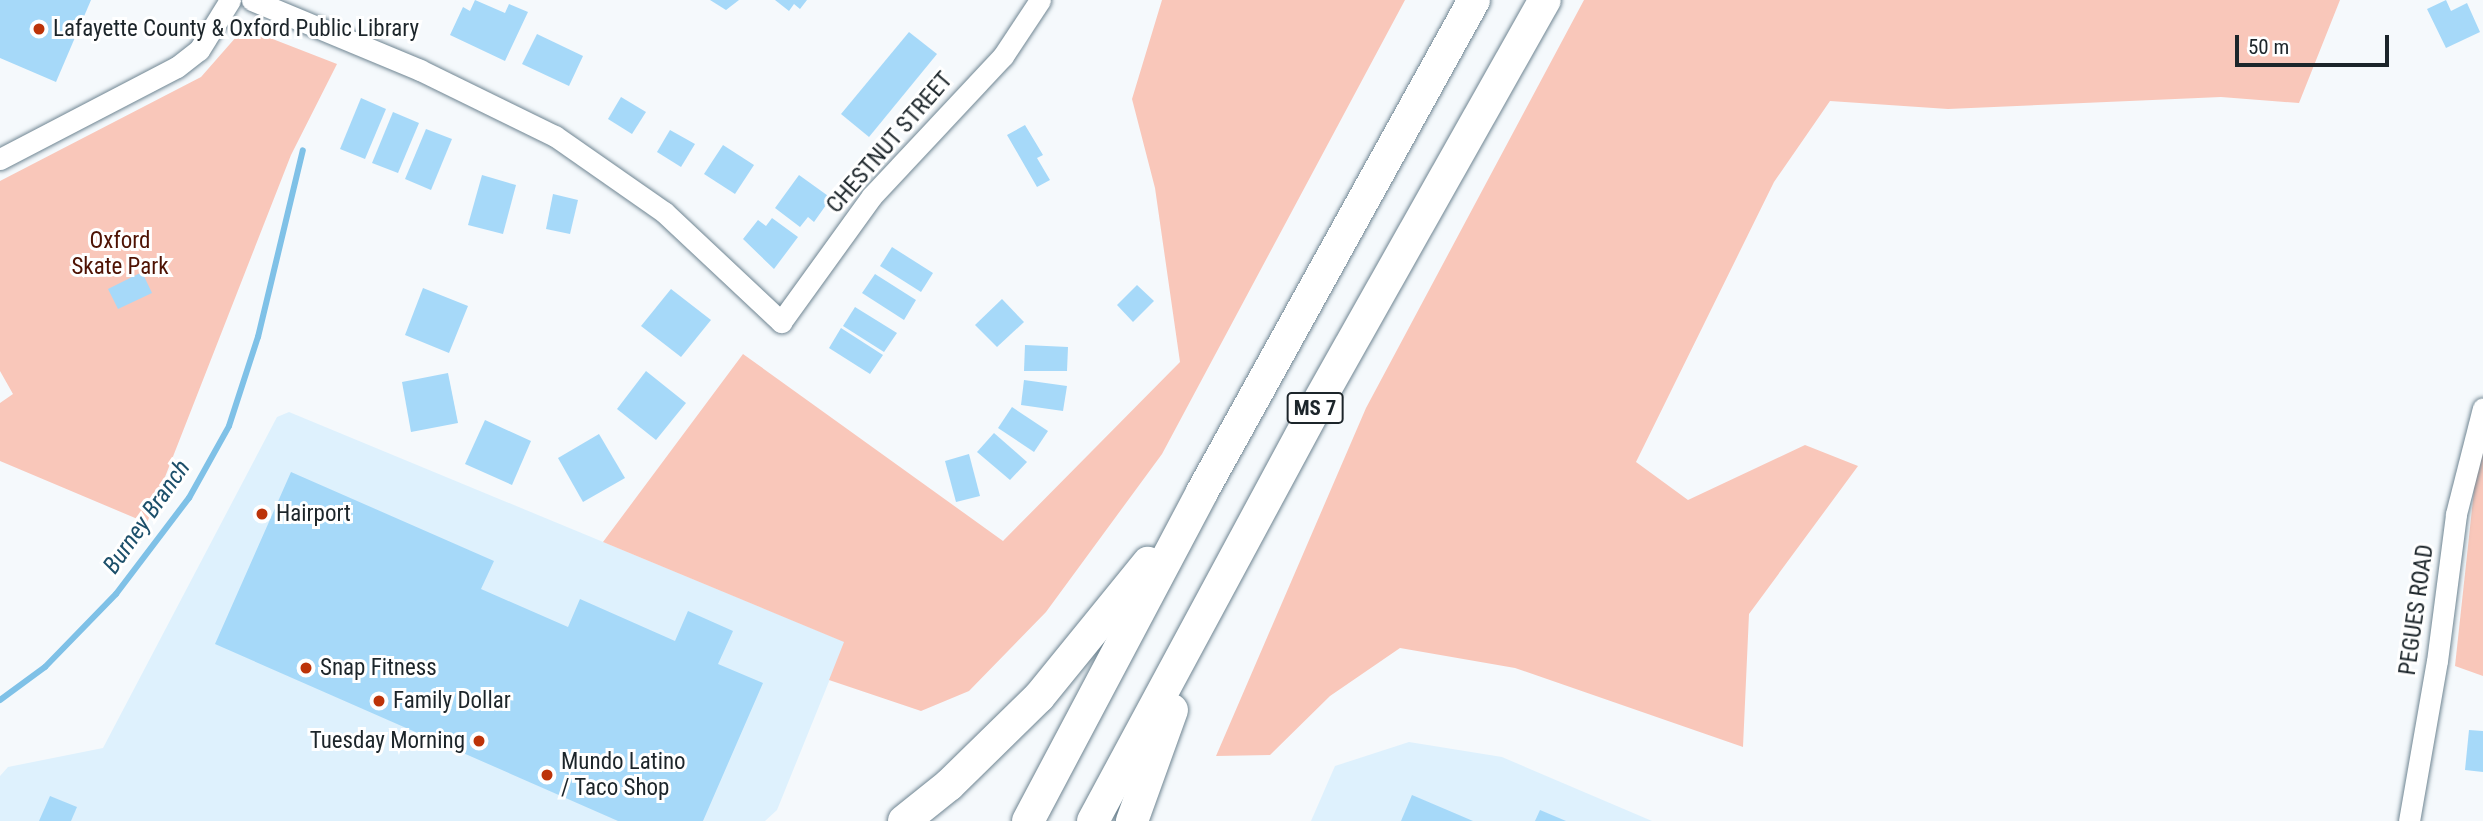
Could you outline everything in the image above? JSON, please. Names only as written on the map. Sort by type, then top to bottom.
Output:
[{"type":"highway","name":"MS 7","points":[[1028,821],[1202,492],[1474,0]]},
{"type":"highway","name":"MS 7","points":[[1093,821],[1316,406],[1545,0]]},
{"type":"highway","points":[[904,821],[949,785],[1039,697],[1202,492]]},
{"type":"highway","points":[[1132,821],[1212,602]]},
{"type":"street","points":[[0,159],[177,67],[199,50],[230,0]]},
{"type":"street","name":"CHESTNUT STREET","points":[[252,0],[420,70],[555,136],[664,212],[781,322],[872,196],[1003,56],[1040,0]]},
{"type":"street","name":"PEGUES ROAD","points":[[2409,821],[2437,661],[2456,514],[2483,408]]},
{"type":"shaded area","points":[[289,412],[845,642],[777,810],[765,821],[0,821],[0,776],[8,767],[103,748],[277,417]]},
{"type":"shaded area","points":[[1409,742],[1502,757],[1652,821],[1311,821],[1335,766]]},
{"type":"green space","points":[[1162,0],[1405,0],[1162,454],[1046,612],[969,691],[921,711],[829,680],[844,642],[603,542],[743,354],[1003,541],[1180,362],[1155,188],[1132,99]]},
{"type":"green space","points":[[1584,0],[2340,0],[2299,103],[2221,97],[1948,109],[1830,101],[1774,182],[1636,462],[1688,500],[1805,445],[1858,466],[1749,614],[1743,747],[1515,668],[1400,648],[1330,696],[1270,755],[1216,756],[1366,408]]},
{"type":"green space","name":"Oxford Skate Park","points":[[244,28],[337,64],[291,155],[147,523],[0,461],[0,403],[13,394],[0,371],[0,181],[201,77]]},
{"type":"green space","points":[[2483,450],[2483,676],[2455,666],[2476,472]]},
{"type":"building","name":"Lafayette County & Oxford Public Library","points":[[0,0],[91,0],[56,82],[0,58]]},
{"type":"building","points":[[475,0],[505,13],[509,4],[528,12],[505,61],[450,35],[463,7],[470,11]]},
{"type":"building","points":[[710,0],[739,0],[726,10]]},
{"type":"building","points":[[775,0],[807,0],[800,9],[794,4],[789,11]]},
{"type":"building","points":[[2446,0],[2451,11],[2467,3],[2480,32],[2446,48],[2427,9]]},
{"type":"building","points":[[909,32],[937,54],[869,137],[841,114]]},
{"type":"building","points":[[537,34],[583,56],[569,86],[522,64]]},
{"type":"building","points":[[621,97],[646,112],[632,134],[608,119]]},
{"type":"building","points":[[361,98],[386,109],[365,159],[340,149]]},
{"type":"building","points":[[393,112],[419,123],[398,173],[372,163]]},
{"type":"building","points":[[1025,125],[1043,155],[1037,158],[1050,180],[1037,187],[1007,135]]},
{"type":"building","points":[[426,129],[452,139],[431,190],[405,179]]},
{"type":"building","points":[[670,130],[695,144],[681,167],[657,152]]},
{"type":"building","points":[[723,145],[754,165],[735,194],[704,174]]},
{"type":"building","points":[[482,175],[516,185],[503,234],[468,225]]},
{"type":"building","points":[[799,175],[831,198],[814,222],[808,217],[800,227],[775,208]]},
{"type":"building","points":[[553,194],[578,200],[570,234],[546,229]]},
{"type":"building","points":[[772,218],[798,237],[774,269],[743,239],[758,220],[766,226]]},
{"type":"building","points":[[892,247],[933,273],[921,292],[880,266]]},
{"type":"building","points":[[142,272],[152,293],[118,309],[108,289]]},
{"type":"building","points":[[875,274],[916,300],[904,320],[862,293]]},
{"type":"building","points":[[1137,285],[1154,301],[1133,322],[1117,305]]},
{"type":"building","points":[[423,288],[468,306],[449,353],[405,335]]},
{"type":"building","points":[[671,289],[711,320],[681,357],[641,326]]},
{"type":"building","points":[[1002,299],[1024,322],[997,347],[975,325]]},
{"type":"building","points":[[855,307],[897,333],[884,352],[843,326]]},
{"type":"building","points":[[841,328],[883,355],[870,374],[829,348]]},
{"type":"building","points":[[1025,345],[1068,347],[1067,371],[1024,371]]},
{"type":"building","points":[[646,371],[686,403],[656,440],[617,409]]},
{"type":"building","points":[[448,373],[458,423],[411,432],[402,382]]},
{"type":"building","points":[[1024,380],[1067,386],[1063,411],[1021,405]]},
{"type":"building","points":[[1012,407],[1048,431],[1034,452],[998,428]]},
{"type":"building","points":[[485,420],[531,441],[512,485],[465,464]]},
{"type":"building","points":[[994,433],[1027,462],[1010,480],[977,452]]},
{"type":"building","points":[[599,434],[625,478],[583,502],[558,458]]},
{"type":"building","points":[[969,454],[980,496],[956,502],[945,461]]},
{"type":"building","points":[[291,472],[494,561],[481,589],[568,627],[580,599],[675,641],[688,611],[733,631],[718,664],[763,683],[703,821],[618,821],[215,644]]},
{"type":"building","points":[[2469,730],[2483,731],[2483,772],[2465,770]]},
{"type":"building","points":[[1412,795],[1473,821],[1401,821]]},
{"type":"building","points":[[50,796],[77,807],[71,821],[39,821]]},
{"type":"building","points":[[1540,810],[1566,821],[1535,821]]},
{"type":"waterway","name":"Burney Branch","points":[[0,700],[45,667],[116,594],[189,498],[229,426],[258,337],[303,150]]},
{"type":"place","name":"Lafayette County & Oxford Public Library","points":[[39,29]]},
{"type":"place","name":"Hairport","points":[[262,514]]},
{"type":"place","name":"Snap Fitness","points":[[306,668]]},
{"type":"place","name":"Family Dollar","points":[[379,701]]},
{"type":"place","name":"Tuesday Morning","points":[[479,741]]},
{"type":"place","name":"Mundo Latino / Taco Shop","points":[[547,775]]}]
